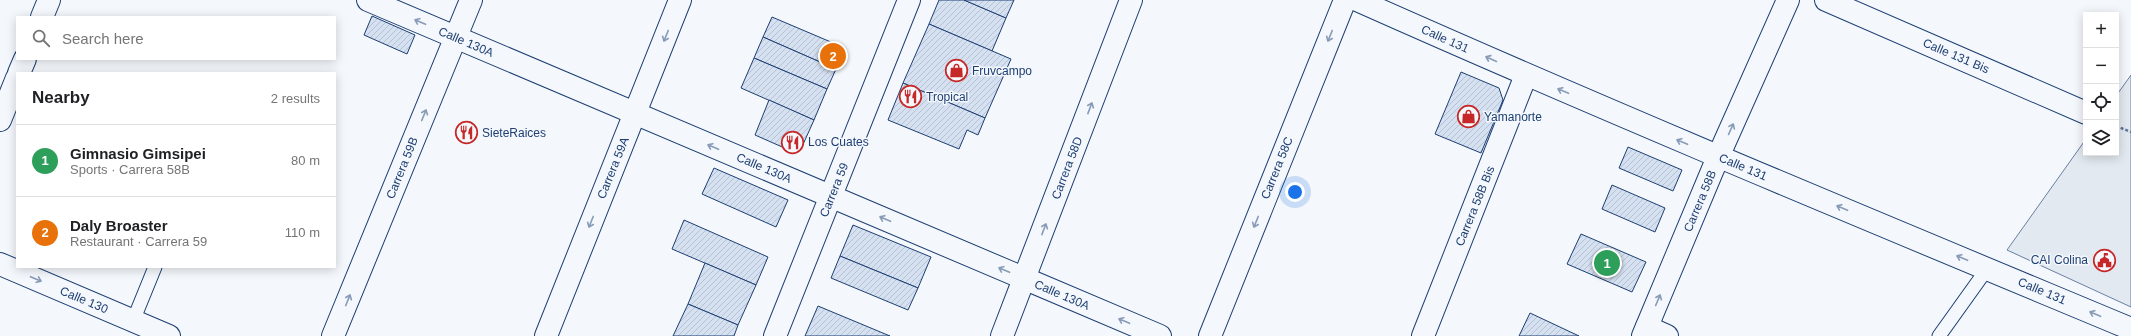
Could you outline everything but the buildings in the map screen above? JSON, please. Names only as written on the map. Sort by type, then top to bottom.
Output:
[{"type":"street","points":[[42,16],[48,0]]},
{"type":"street","name":"Calle 130A","points":[[368,0],[1160,336]]},
{"type":"street","name":"Carrera 59B","points":[[333,336],[471,0]]},
{"type":"street","name":"Carrera 59A","points":[[546,336],[680,0]]},
{"type":"street","name":"Carrera 59","points":[[775,336],[909,0]]},
{"type":"street","name":"Carrera 58D","points":[[1002,336],[1131,0]]},
{"type":"street","name":"Carrera 58C","points":[[1210,336],[1345,0]]},
{"type":"street","name":"Calle 131","points":[[1357,0],[1526,75],[1718,157],[2131,328]]},
{"type":"street","name":"Carrera 58B","points":[[1645,332],[1718,157],[1788,0]]},
{"type":"street","name":"Calle 131 Bis","points":[[1826,0],[2083,112]]},
{"type":"street","points":[[19,72],[25,60]]},
{"type":"street","name":"Carrera 58B Bis","points":[[1423,336],[1526,75]]},
{"type":"street","points":[[0,120],[16,80]]},
{"type":"street","name":"Calle 130","points":[[0,264],[169,336]]},
{"type":"street","points":[[1645,332],[1667,336]]},
{"type":"lane","points":[[133,321],[155,268]]},
{"type":"lane","points":[[1939,336],[1987,269]]},
{"type":"path","points":[[2119,127],[2131,132]]},
{"type":"shaded area","points":[[2131,75],[2131,307],[2007,250],[2083,143],[2083,156],[2119,156],[2119,92]]},
{"type":"place","name":"Daly Broaster","points":[[833,56]]},
{"type":"place","name":"Fruvcampo","points":[[957,71]]},
{"type":"place","name":"Tropical","points":[[910,97]]},
{"type":"place","name":"Yamanorte","points":[[1469,117]]},
{"type":"place","name":"SieteRaices","points":[[466,133]]},
{"type":"place","name":"Los Cuates","points":[[793,142]]},
{"type":"place","name":"CAI Colina","points":[[2104,260]]},
{"type":"place","name":"Gimnasio Gimsipei","points":[[1607,263]]}]
